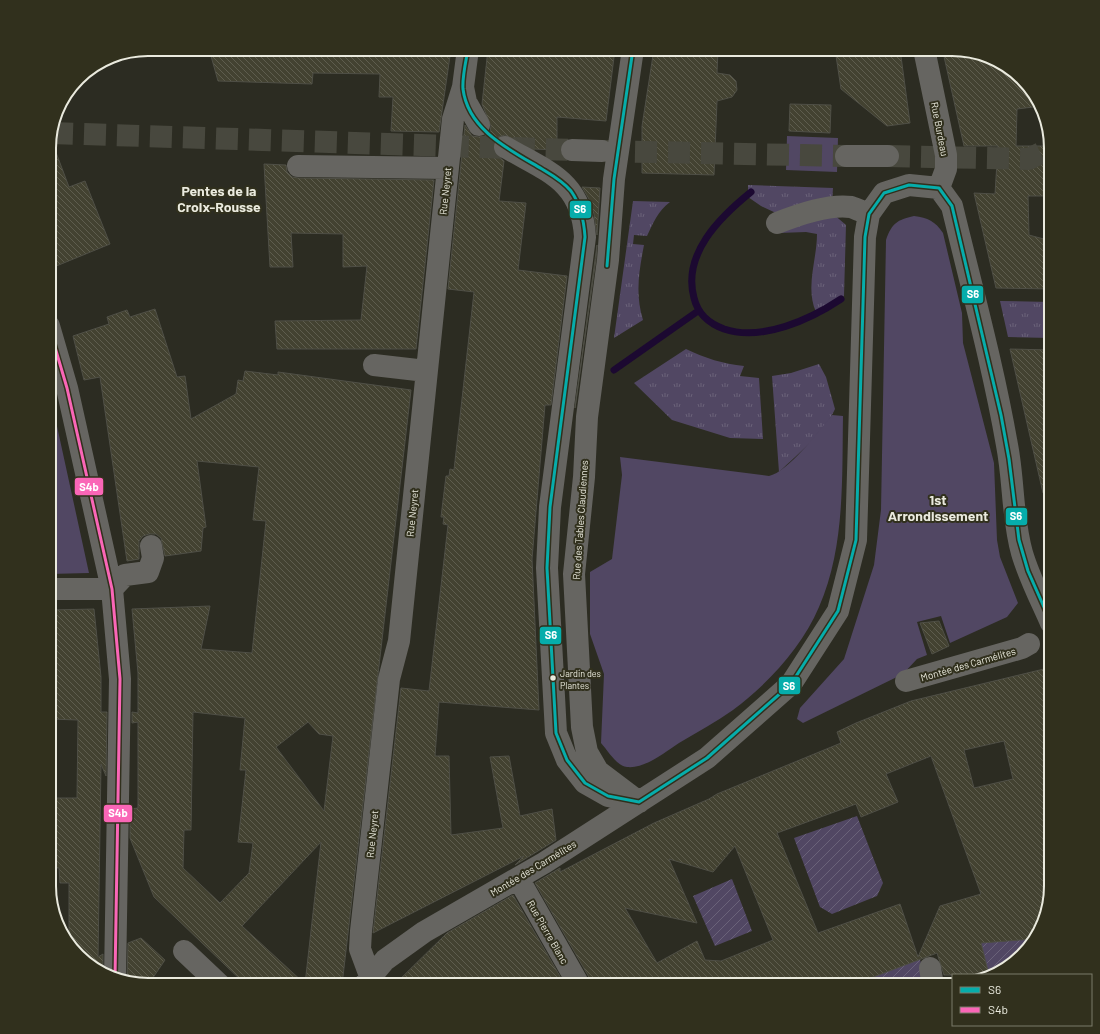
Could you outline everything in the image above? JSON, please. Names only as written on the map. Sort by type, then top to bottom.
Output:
[{"type":"street","name":"Rue Neyret","points":[[366,978],[360,949],[361,931],[389,679],[399,641],[447,168],[453,119],[463,87],[467,56]]},
{"type":"street","name":"Rue des Tables Claudiennes","points":[[632,56],[614,178],[608,260],[587,417],[584,477],[574,574],[582,727],[587,752],[598,771],[639,802]]},
{"type":"street","name":"Rue Burdeau","points":[[925,56],[946,154],[946,169],[939,188]]},
{"type":"street","points":[[463,87],[466,102],[479,125]]},
{"type":"street","points":[[505,146],[562,181],[571,191],[584,220],[585,237],[550,507],[547,568],[556,733],[567,760],[586,783],[608,796],[639,802]]},
{"type":"street","points":[[572,150],[602,150]]},
{"type":"street","points":[[846,156],[888,156]]},
{"type":"street","points":[[298,166],[447,168]]},
{"type":"street","points":[[777,223],[806,213],[832,208],[850,207],[869,214],[884,193],[908,185],[939,188],[952,206],[1008,446],[1015,519],[1022,553],[1044,607]]},
{"type":"street","name":"Montée des Carmélites","points":[[370,978],[385,960],[424,932],[544,863],[707,758],[791,684],[838,611],[856,540],[866,237],[869,214]]},
{"type":"street","points":[[56,352],[66,388],[112,589],[120,679],[115,972]]},
{"type":"street","points":[[374,365],[426,370]]},
{"type":"street","points":[[56,589],[112,589],[126,576],[148,572],[153,558],[151,546]]},
{"type":"street","name":"Montée des Carmélites","points":[[906,681],[1022,648],[1029,644]]},
{"type":"street","name":"Rue Pierre Blanc","points":[[518,878],[575,978]]},
{"type":"street","points":[[184,951],[213,978]]},
{"type":"green space","points":[[787,136],[838,138],[837,172],[786,170]]},
{"type":"green space","points":[[748,185],[833,188],[832,203],[776,213],[761,206],[748,197]]},
{"type":"green space","points":[[633,201],[670,202],[659,213],[647,236],[634,235],[633,244],[644,245],[639,273],[638,292],[643,320],[614,338]]},
{"type":"green space","points":[[832,213],[846,225],[844,296],[816,312],[813,303],[811,283],[817,244],[817,234],[806,232],[778,233]]},
{"type":"green space","points":[[914,216],[931,221],[943,233],[962,313],[963,343],[994,463],[997,540],[1000,557],[1018,603],[1007,617],[950,643],[941,616],[917,622],[927,655],[917,659],[903,674],[803,723],[797,719],[800,708],[844,659],[874,565],[881,510],[886,240],[896,223]]},
{"type":"green space","points":[[1000,301],[1044,302],[1044,338],[1008,337]]},
{"type":"green space","points":[[686,349],[714,360],[744,366],[740,376],[759,378],[763,439],[730,438],[672,420],[634,383]]},
{"type":"green space","points":[[819,364],[826,377],[835,409],[818,434],[779,472],[772,376],[791,373]]},
{"type":"green space","name":"Jardin des Plantes","points":[[832,415],[843,416],[842,489],[838,537],[834,561],[827,584],[812,622],[783,664],[759,689],[733,710],[648,763],[634,767],[623,766],[613,758],[601,743],[604,674],[590,634],[590,572],[612,559],[622,475],[620,457],[769,476],[777,473],[794,459]]},
{"type":"green space","points":[[56,422],[89,573],[56,574]]},
{"type":"green space","points":[[857,816],[883,883],[877,896],[832,914],[820,907],[794,838]]},
{"type":"green space","points":[[732,879],[752,931],[715,946],[693,896]]},
{"type":"green space","points":[[1026,940],[1008,959],[988,971],[981,943]]},
{"type":"green space","points":[[920,959],[924,978],[870,978]]},
{"type":"building","points":[[211,56],[450,56],[439,132],[391,131],[393,97],[379,97],[380,74],[313,73],[312,84],[218,81]]},
{"type":"building","points":[[487,56],[614,56],[606,121],[557,117],[557,150],[534,149],[505,135],[498,137],[494,141],[493,147],[495,154],[504,161],[499,201],[526,203],[518,270],[567,276],[551,405],[545,405],[532,559],[539,710],[439,702],[435,756],[449,756],[451,835],[503,828],[490,757],[509,756],[520,816],[552,809],[556,840],[515,865],[524,856],[373,933],[401,688],[429,691],[448,525],[443,524],[444,517],[441,517],[446,476],[449,476],[450,469],[454,470],[474,292],[448,289],[465,125],[472,136],[485,136],[490,132],[491,126],[482,104]]},
{"type":"building","points":[[653,56],[718,56],[717,73],[730,75],[736,81],[737,90],[732,97],[717,101],[714,175],[642,173],[642,126]]},
{"type":"building","points":[[836,56],[901,56],[910,123],[887,126],[841,89]]},
{"type":"building","points":[[944,56],[958,56],[976,59],[993,66],[1008,75],[1017,83],[1025,92],[1034,107],[1017,109],[1016,146],[1044,146],[1044,196],[1028,196],[1029,235],[1044,239],[1044,289],[996,288],[974,193],[995,194],[998,146],[964,146]]},
{"type":"building","points":[[790,104],[831,105],[830,133],[789,131]]},
{"type":"building","points":[[56,152],[69,187],[85,181],[110,244],[56,266]]},
{"type":"building","points":[[264,164],[286,165],[287,172],[292,177],[298,178],[434,180],[416,349],[277,349],[275,321],[361,320],[367,266],[343,267],[343,234],[291,233],[293,267],[270,267]]},
{"type":"building","points":[[582,187],[600,188],[597,235],[594,214],[589,199]]},
{"type":"building","points":[[597,245],[596,259],[575,408]]},
{"type":"building","points":[[155,309],[177,377],[185,376],[191,419],[236,394],[238,380],[243,381],[245,371],[278,375],[278,372],[411,390],[343,978],[306,978],[321,842],[242,926],[298,978],[239,978],[154,897],[130,838],[130,809],[138,808],[138,722],[132,723],[132,712],[138,713],[138,673],[132,609],[210,606],[201,649],[252,653],[266,521],[253,520],[259,467],[197,461],[206,527],[203,528],[201,551],[165,556],[161,538],[156,534],[149,534],[143,536],[139,541],[139,559],[127,561],[100,377],[84,380],[73,336],[109,324],[107,317],[127,310],[130,317]],"holes":[[[193,712],[245,718],[240,770],[246,770],[238,842],[253,843],[249,873],[220,903],[183,868],[184,830],[191,830]],[[308,722],[319,734],[333,736],[324,811],[276,747]]]},
{"type":"building","points":[[1010,349],[1044,350],[1043,493]]},
{"type":"building","points":[[94,609],[101,677],[101,712],[107,712],[106,776],[101,764],[98,957],[103,954],[103,966],[83,951],[69,933],[69,883],[60,883],[59,868],[56,868],[56,798],[77,798],[78,720],[56,719],[56,610]]},
{"type":"building","points":[[939,621],[949,646],[932,654],[920,623]]},
{"type":"building","points":[[1044,669],[1044,892],[1041,910],[1037,921],[1026,940],[981,943],[988,971],[979,974],[944,975],[937,953],[871,978],[589,978],[535,883],[560,868],[560,872],[654,823],[717,794],[841,743],[837,732],[911,701]],"holes":[[[1004,741],[1013,779],[974,788],[964,750]],[[931,756],[981,894],[940,906],[918,957],[900,904],[818,933],[777,833],[856,804],[861,817],[898,802],[886,774]],[[735,846],[773,940],[721,961],[705,960],[697,941],[657,963],[625,908],[697,923],[669,859],[713,872]]]},
{"type":"building","points":[[513,895],[561,978],[401,978],[447,933]]},
{"type":"building","points":[[141,938],[165,960],[153,978],[127,976],[128,943]]},
{"type":"waterway","points":[[751,192],[716,225],[706,238],[693,266],[692,282],[694,298],[698,309],[704,317],[713,324],[724,329],[754,333],[801,321],[829,307],[841,299]]},
{"type":"waterway","points":[[614,370],[698,311]]},
{"type":"tunnel","points":[[57,133],[572,150]]},
{"type":"tunnel","points":[[602,151],[846,156]]},
{"type":"tunnel","points":[[888,156],[1029,159],[1044,152]]},
{"type":"transit line","name":"S6","points":[[467,56],[463,89],[473,116],[492,137],[504,146],[564,184],[571,191],[580,207],[583,219],[585,237],[550,507],[547,568],[556,733],[567,760],[585,783],[608,796],[639,802]]},
{"type":"transit line","name":"S6","points":[[607,266],[614,179],[632,56]]},
{"type":"transit line","name":"S6","points":[[639,802],[707,758],[791,684],[838,611],[856,540],[865,237],[869,214],[884,193],[909,185],[939,188]]},
{"type":"transit line","name":"S6","points":[[939,188],[952,206],[1001,415],[1009,459],[1019,540],[1028,571],[1044,607]]},
{"type":"transit line","name":"S4b","points":[[56,351],[67,388],[112,589],[120,679],[115,972]]},
{"type":"place","name":"Jardin des Plantes","points":[[553,678]]},
{"type":"district","name":"Pentes de la Croix-Rousse","points":[[219,198]]},
{"type":"district","name":"1st Arrondissement","points":[[938,508]]}]
